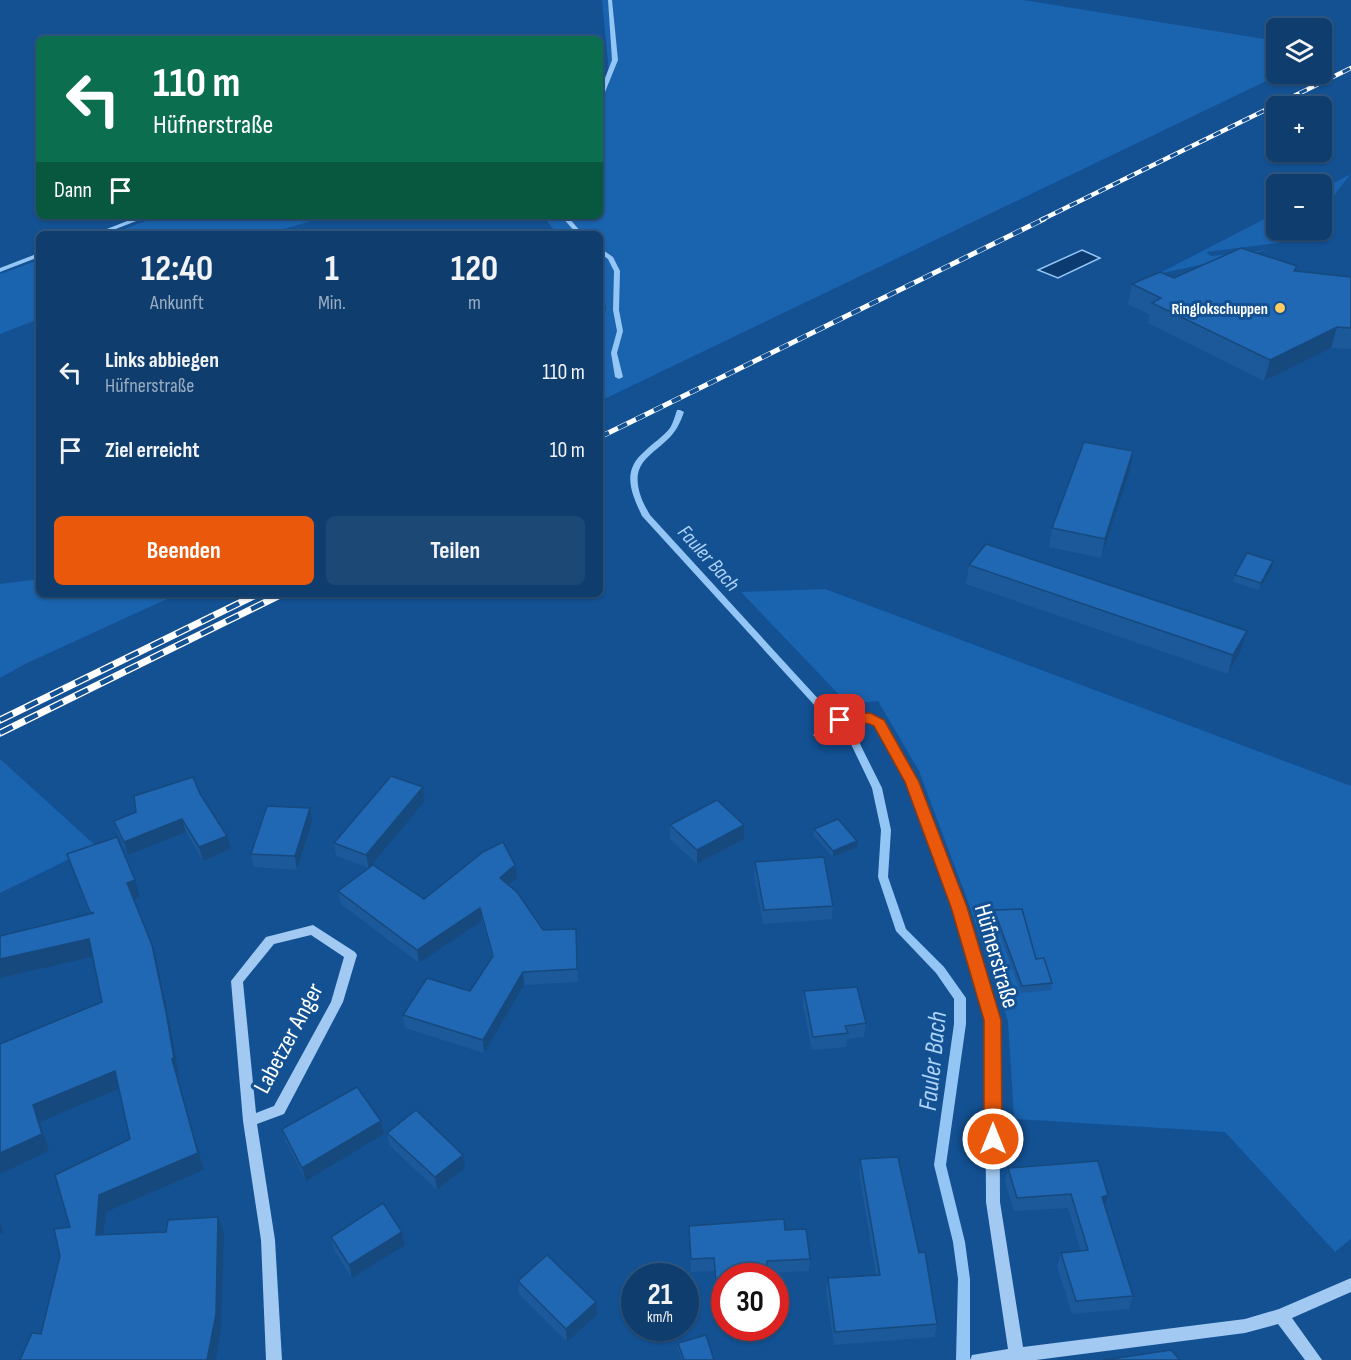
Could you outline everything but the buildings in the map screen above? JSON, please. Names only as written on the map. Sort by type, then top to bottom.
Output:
[{"type":"street","name":"Hüfnerstraße","points":[[818,735],[840,720],[870,717],[879,723],[912,782],[959,907],[992,1020],[993,1202],[1017,1356]]},
{"type":"street","name":"Labetzer Anger","points":[[250,1121],[279,1110],[336,1002],[351,955],[313,930],[270,940],[237,981],[250,1121],[268,1240],[274,1360]]},
{"type":"street","points":[[986,1359],[1245,1326],[1281,1316],[1351,1285]]},
{"type":"street","points":[[1281,1316],[1314,1360]]},
{"type":"shaded area","points":[[602,0],[1023,0],[1266,39],[1266,81],[603,400],[603,328],[606,306],[603,300],[603,231],[555,231],[545,219],[603,219],[603,89],[609,73]]},
{"type":"shaded area","points":[[1351,174],[1332,201],[1332,184]]},
{"type":"shaded area","points":[[1266,218],[1266,240],[1278,240],[1279,243],[1206,252],[1211,256],[1268,250],[1158,274]]},
{"type":"shaded area","points":[[152,219],[318,219],[276,231],[118,231]]},
{"type":"shaded area","points":[[1082,250],[1100,258],[1058,278],[1038,270]]},
{"type":"shaded area","points":[[36,261],[36,320],[0,334],[0,274]]},
{"type":"shaded area","points":[[36,579],[36,597],[171,597],[25,664],[0,678],[0,584]]},
{"type":"shaded area","points":[[825,589],[1351,786],[1351,1239],[1335,1252],[1225,1132],[1014,1119],[1008,1021],[970,907],[919,771],[878,701],[848,704],[741,592]]},
{"type":"shaded area","points":[[0,759],[96,846],[0,893]]},
{"type":"waterway","name":"Fauler Bach","points":[[603,90],[615,60],[610,0]]},
{"type":"waterway","points":[[105,231],[138,219]]},
{"type":"waterway","name":"Fauler Bach","points":[[567,219],[577,231]]},
{"type":"waterway","name":"Fauler Bach","points":[[603,252],[611,258],[617,271],[616,310],[620,331],[614,353],[619,377]]},
{"type":"waterway","points":[[0,270],[36,256]]},
{"type":"waterway","name":"Fauler Bach","points":[[680,412],[675,427],[666,438],[645,454],[637,464],[633,476],[636,493],[646,516],[830,717]]},
{"type":"waterway","name":"Fauler Bach","points":[[842,728],[854,740],[877,788],[886,830],[883,877],[901,931],[940,970],[960,998],[960,1024],[940,1165],[959,1242],[964,1279],[963,1360]]},
{"type":"railway","points":[[1041,220],[1351,68]]},
{"type":"railway","points":[[603,436],[1044,219]]},
{"type":"railway","points":[[0,720],[252,597]]},
{"type":"railway","points":[[0,733],[276,597]]},
{"type":"place","name":"Ringlokschuppen","points":[[1280,308]]},
{"type":"route","points":[[840,720],[870,717],[879,723],[912,782],[959,907],[992,1020],[993,1139]]}]
